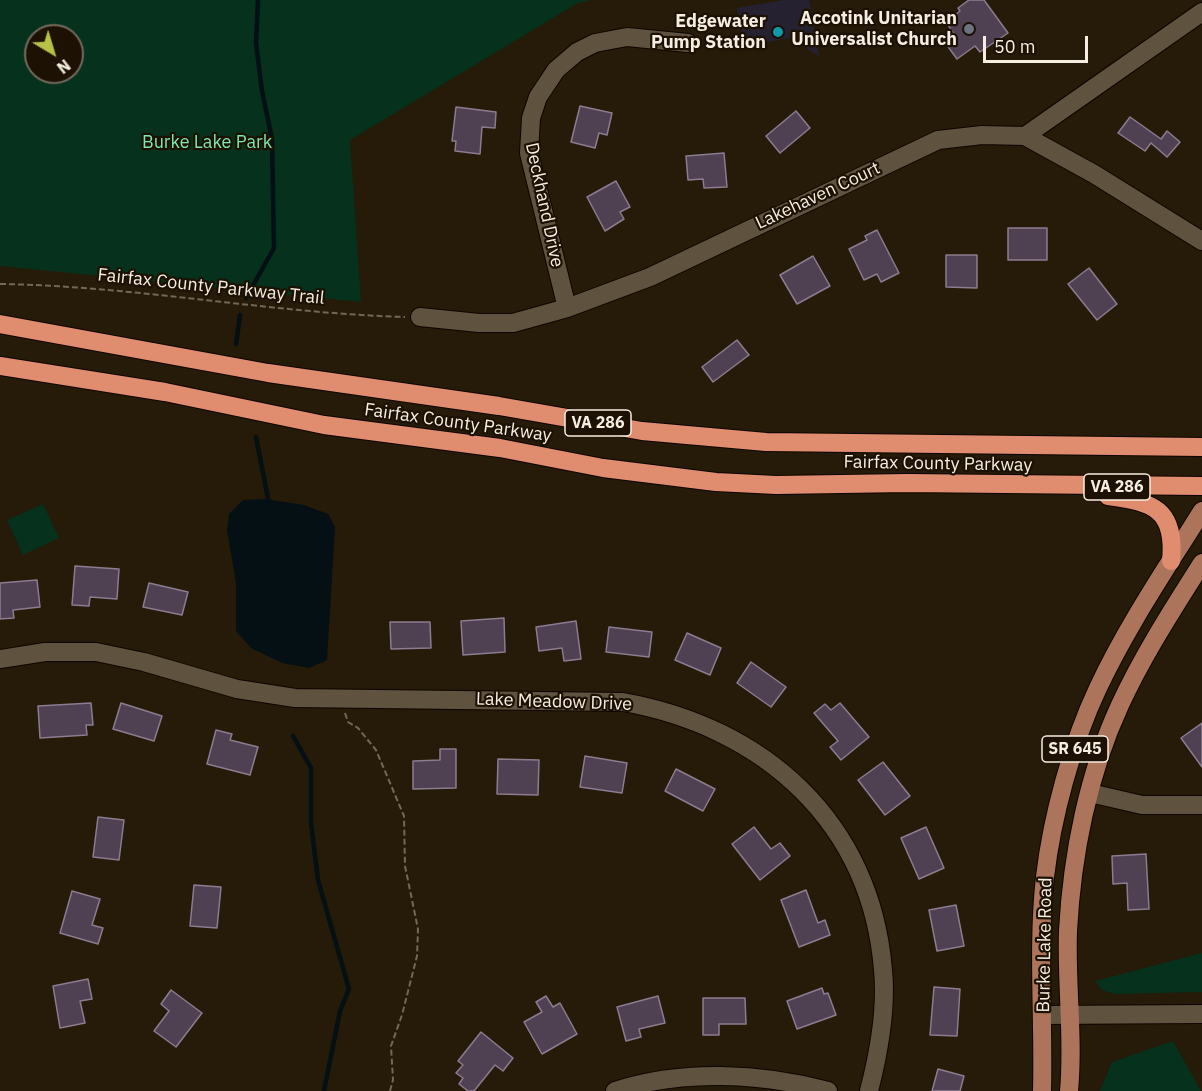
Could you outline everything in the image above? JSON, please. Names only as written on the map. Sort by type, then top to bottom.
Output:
[{"type":"highway","name":"Fairfax County Parkway","points":[[0,324],[268,372],[642,431],[709,438],[766,442],[1202,447]]},
{"type":"highway","name":"Fairfax County Parkway","points":[[0,366],[165,392],[324,425],[500,448],[603,468],[683,479],[776,485],[907,483],[1202,486]]},
{"type":"highway","points":[[1031,486],[1145,502],[1159,510],[1168,524],[1173,539],[1171,561]]},
{"type":"main road","name":"Burke Lake Road","points":[[1042,1091],[1044,1015],[1042,933],[1045,876],[1073,754],[1097,689],[1128,631],[1202,512]]},
{"type":"main road","name":"Burke Lake Road","points":[[1069,1091],[1071,1015],[1068,933],[1072,885],[1096,766],[1119,706],[1149,648],[1202,562]]},
{"type":"street","points":[[1025,136],[1202,12]]},
{"type":"street","name":"Deckhand Drive","points":[[567,308],[529,153],[531,118],[538,97],[563,64],[577,52],[595,43],[627,37],[688,43]]},
{"type":"street","name":"Lakehaven Court","points":[[420,317],[479,323],[513,323],[567,308],[650,277],[939,140],[982,135],[1025,136],[1094,174],[1202,241]]},
{"type":"street","name":"Lake Meadow Drive","points":[[0,659],[45,652],[96,652],[144,662],[237,689],[295,698],[623,702],[688,717],[718,729],[768,760],[789,778],[823,814],[849,856],[870,903],[881,947],[884,997],[882,1024],[869,1091]]},
{"type":"street","points":[[1090,793],[1142,806],[1202,805]]},
{"type":"street","points":[[1044,1015],[1202,1014]]},
{"type":"street","points":[[615,1091],[670,1080],[719,1077],[774,1080],[828,1091]]},
{"type":"path","name":"Fairfax County Parkway Trail","points":[[0,284],[129,292],[245,307],[420,317]]},
{"type":"path","points":[[344,700],[346,717],[376,750],[404,816],[405,866],[418,929],[417,956],[402,1015],[391,1046],[393,1080],[390,1091]]},
{"type":"shaded area","points":[[784,0],[809,0],[819,56],[789,38],[744,47],[737,8]]},
{"type":"shaded area","points":[[265,499],[304,505],[328,514],[335,527],[327,660],[309,668],[282,663],[251,648],[236,631],[236,583],[227,530],[229,514],[243,500]]},
{"type":"green space","name":"Burke Lake Park","points":[[0,0],[592,0],[578,3],[350,140],[361,302],[0,266]]},
{"type":"green space","points":[[43,504],[59,538],[23,555],[7,520]]},
{"type":"green space","points":[[1202,953],[1202,992],[1114,994],[1102,990],[1095,981]]},
{"type":"green space","points":[[1173,1041],[1201,1091],[1100,1091],[1112,1062]]},
{"type":"building","points":[[969,0],[984,0],[1008,33],[980,52],[975,46],[957,59],[946,44],[956,37],[946,22],[960,11],[958,8]]},
{"type":"building","points":[[580,106],[612,113],[607,135],[599,133],[595,148],[571,142]]},
{"type":"building","points":[[456,107],[496,112],[495,128],[482,127],[480,154],[455,151],[456,141],[452,141]]},
{"type":"building","points":[[796,111],[810,128],[780,153],[766,136]]},
{"type":"building","points":[[1130,117],[1161,139],[1167,131],[1180,142],[1167,157],[1151,143],[1145,151],[1118,133]]},
{"type":"building","points":[[724,153],[727,187],[704,188],[703,179],[688,180],[686,156]]},
{"type":"building","points":[[616,181],[630,207],[620,212],[624,219],[605,231],[587,197]]},
{"type":"building","points":[[1008,228],[1047,228],[1047,260],[1008,260]]},
{"type":"building","points":[[877,230],[899,273],[881,282],[877,274],[864,280],[849,249],[867,240],[865,236]]},
{"type":"building","points":[[946,255],[977,255],[977,288],[946,287]]},
{"type":"building","points":[[813,256],[830,286],[797,304],[780,275]]},
{"type":"building","points":[[1089,268],[1117,304],[1097,320],[1068,284]]},
{"type":"building","points":[[737,340],[749,355],[713,382],[702,367]]},
{"type":"building","points":[[75,566],[119,569],[117,599],[90,597],[89,606],[72,605]]},
{"type":"building","points":[[37,580],[40,607],[13,610],[14,618],[0,619],[0,583]]},
{"type":"building","points":[[149,583],[188,592],[182,615],[143,607]]},
{"type":"building","points":[[504,618],[505,652],[463,655],[461,621]]},
{"type":"building","points":[[576,621],[581,659],[564,661],[562,648],[539,651],[536,627]]},
{"type":"building","points":[[390,622],[430,622],[431,648],[391,649]]},
{"type":"building","points":[[609,627],[652,632],[649,657],[606,652]]},
{"type":"building","points":[[687,633],[721,648],[710,675],[675,660]]},
{"type":"building","points":[[751,662],[786,687],[771,707],[737,683]]},
{"type":"building","points":[[91,703],[93,725],[86,725],[87,735],[40,738],[38,706]]},
{"type":"building","points":[[121,703],[162,716],[154,741],[113,729]]},
{"type":"building","points":[[840,703],[869,737],[841,760],[830,747],[838,741],[814,713],[825,704],[831,710]]},
{"type":"building","points":[[1202,723],[1202,767],[1181,738]]},
{"type":"building","points":[[216,730],[232,734],[230,740],[258,747],[250,775],[207,764]]},
{"type":"building","points":[[440,749],[456,749],[456,788],[413,789],[413,761],[440,760]]},
{"type":"building","points":[[585,756],[627,763],[622,793],[580,787]]},
{"type":"building","points":[[498,759],[539,760],[538,795],[497,794]]},
{"type":"building","points":[[883,762],[910,796],[885,815],[858,780]]},
{"type":"building","points":[[676,769],[715,789],[703,811],[665,791]]},
{"type":"building","points":[[98,817],[124,820],[119,860],[93,857]]},
{"type":"building","points":[[754,827],[771,849],[780,843],[790,856],[760,880],[732,844]]},
{"type":"building","points":[[926,827],[944,868],[919,879],[901,838]]},
{"type":"building","points":[[1146,854],[1149,909],[1128,910],[1127,883],[1113,884],[1112,856]]},
{"type":"building","points":[[194,885],[221,887],[217,928],[190,926]]},
{"type":"building","points":[[806,890],[818,923],[825,920],[830,935],[799,947],[781,900]]},
{"type":"building","points":[[72,891],[100,899],[92,925],[103,928],[98,944],[60,933]]},
{"type":"building","points":[[956,905],[964,946],[937,951],[929,910]]},
{"type":"building","points":[[88,979],[92,999],[80,1001],[85,1023],[60,1028],[53,986]]},
{"type":"building","points":[[934,987],[960,989],[957,1036],[930,1035]]},
{"type":"building","points":[[822,988],[824,994],[828,993],[836,1015],[797,1029],[787,1001]]},
{"type":"building","points":[[171,990],[202,1013],[176,1047],[154,1031],[169,1011],[161,1004]]},
{"type":"building","points":[[546,996],[553,1007],[560,1003],[577,1034],[542,1054],[524,1022],[542,1012],[536,1002]]},
{"type":"building","points":[[658,996],[665,1023],[639,1029],[641,1037],[626,1041],[617,1007]]},
{"type":"building","points":[[703,998],[745,998],[746,1024],[719,1024],[719,1035],[703,1035]]},
{"type":"building","points":[[481,1032],[513,1058],[503,1071],[495,1065],[474,1091],[468,1091],[459,1084],[463,1078],[456,1073],[463,1065],[458,1061]]},
{"type":"building","points":[[938,1069],[964,1076],[960,1091],[932,1091]]},
{"type":"waterway","points":[[246,298],[274,248],[272,139],[262,91],[256,43],[258,0]]},
{"type":"waterway","points":[[236,344],[240,315]]},
{"type":"waterway","points":[[256,437],[269,504]]},
{"type":"waterway","points":[[293,736],[311,768],[311,823],[318,880],[349,989],[340,1011],[324,1091]]},
{"type":"place","name":"Accotink Unitarian Universalist Church","points":[[969,29]]},
{"type":"place","name":"Edgewater Pump Station","points":[[778,32]]}]
